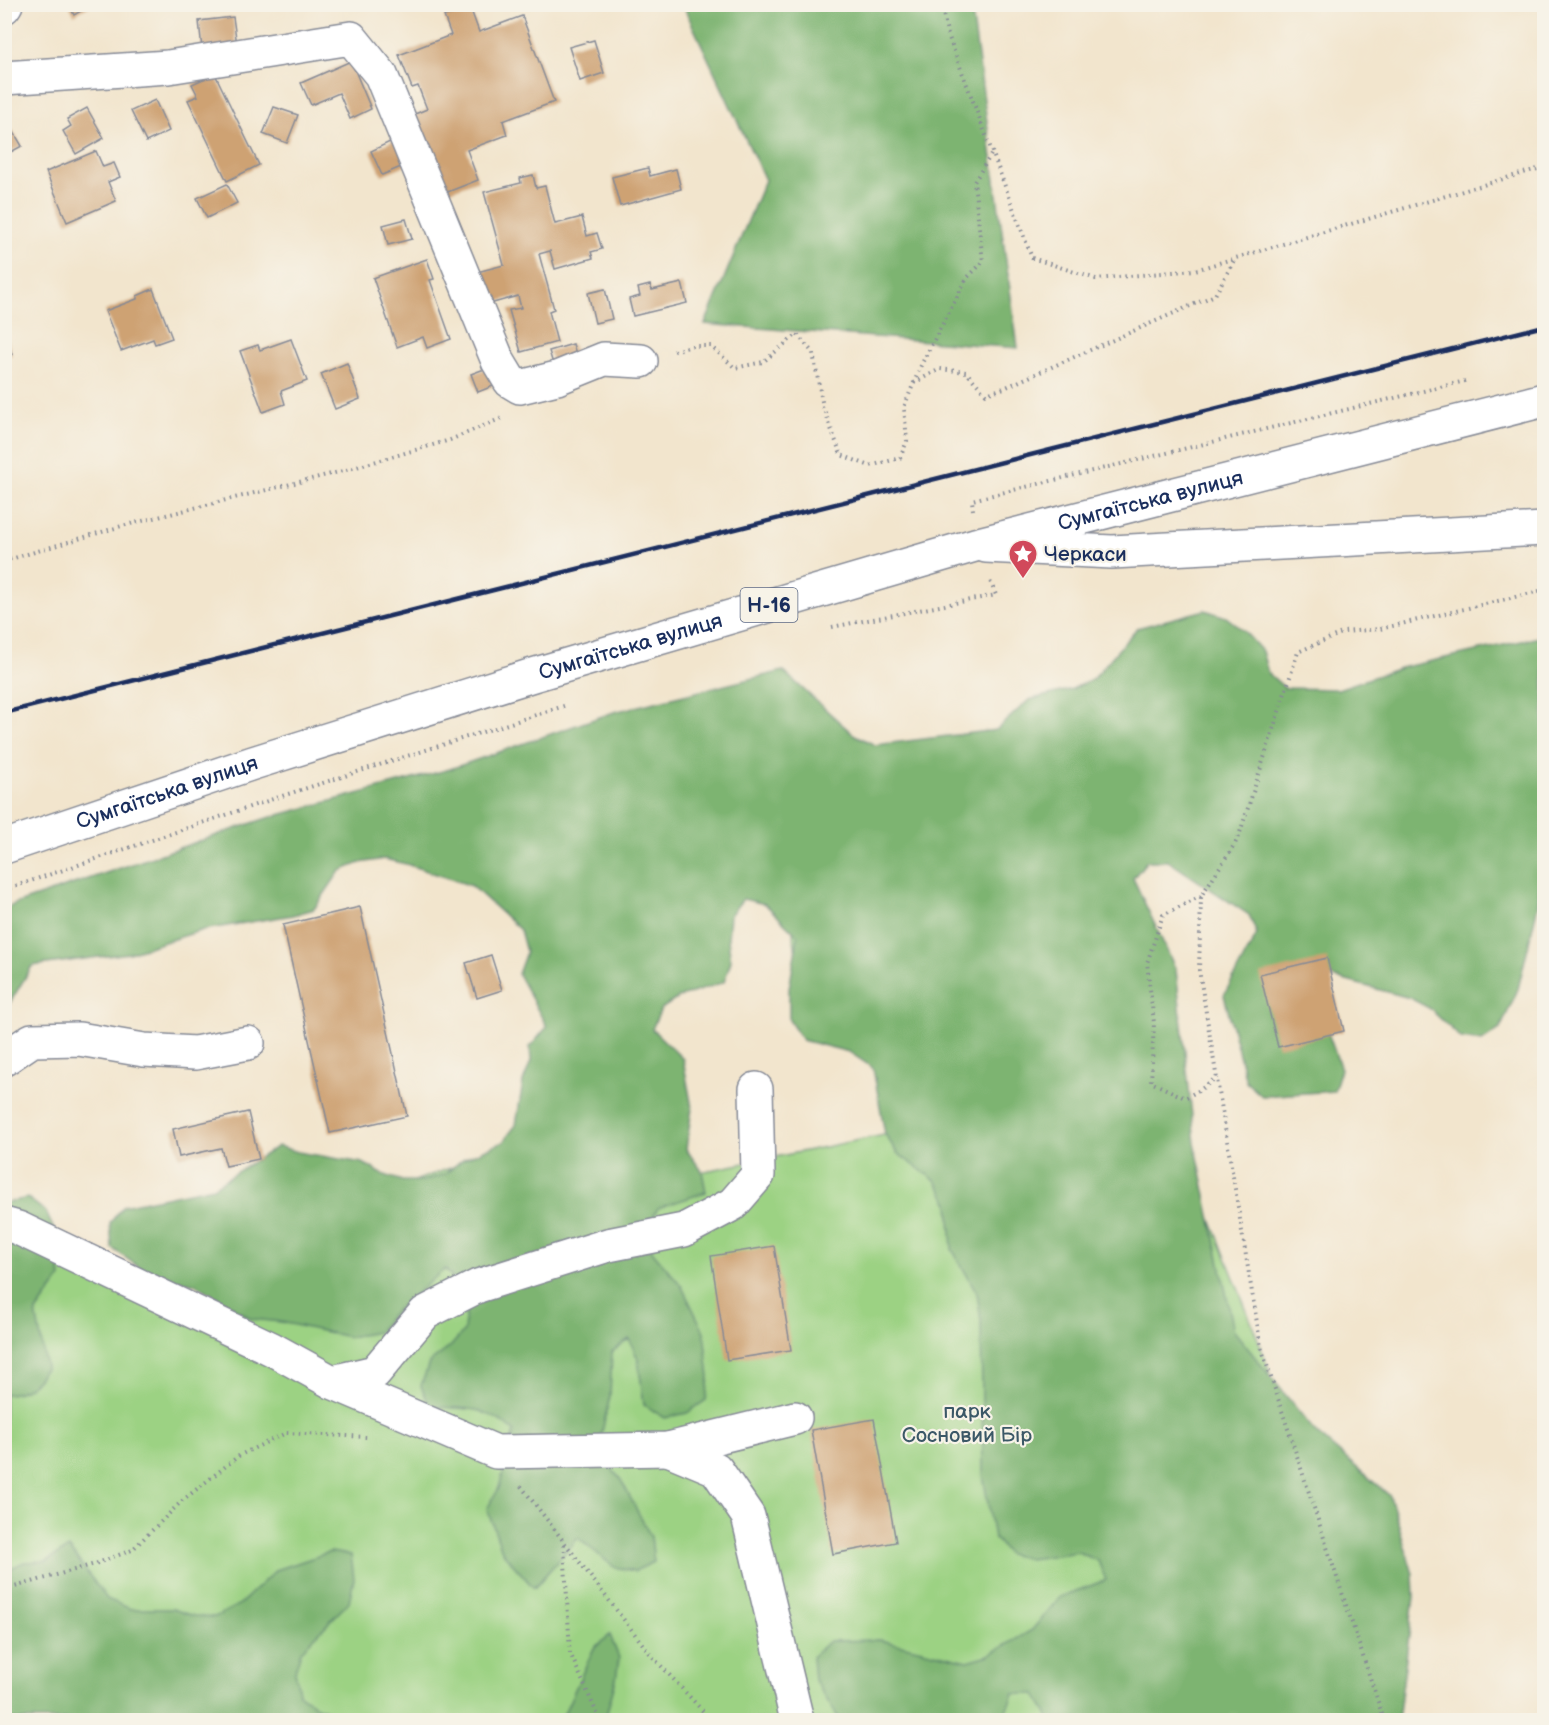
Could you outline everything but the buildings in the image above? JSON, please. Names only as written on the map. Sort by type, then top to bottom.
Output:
[{"type":"main road","points":[[4,78],[168,67],[351,38],[381,75],[498,362],[510,381],[520,387],[557,378],[604,359],[642,361]]},
{"type":"main road","name":"Сумгаїтська вулиця","points":[[4,847],[253,763],[533,675],[975,545],[1545,400]]},
{"type":"main road","points":[[975,545],[1112,552],[1545,529]]},
{"type":"main road","points":[[4,1059],[32,1040],[79,1039],[144,1050],[195,1053],[248,1043]]},
{"type":"main road","points":[[332,1382],[375,1372],[425,1313],[478,1286],[608,1245],[684,1230],[733,1204],[758,1175],[756,1089]]},
{"type":"main road","points":[[4,1224],[18,1228],[251,1339],[332,1382],[496,1452],[668,1449],[795,1418]]},
{"type":"main road","points":[[668,1449],[716,1469],[748,1516],[797,1720]]},
{"type":"path","points":[[941,4],[946,32],[1032,258],[1096,279],[1196,270],[1545,167]]},
{"type":"path","points":[[642,361],[692,346],[711,346],[735,368],[763,362],[796,334],[813,353],[823,407],[841,454],[870,466],[900,458],[907,441],[904,407],[922,363],[967,278],[983,262],[974,182],[992,153]]},
{"type":"path","points":[[914,383],[940,369],[966,372],[986,394],[1004,388],[1215,295],[1236,258]]},
{"type":"path","points":[[4,561],[122,526],[339,472],[450,440],[508,416]]},
{"type":"path","points":[[1217,1077],[1185,1098],[1151,1082],[1154,1023],[1147,963],[1163,915],[1200,896],[1238,839],[1298,652],[1344,632],[1380,629],[1545,590]]},
{"type":"path","points":[[1200,896],[1199,970],[1261,1347],[1384,1720]]},
{"type":"path","points":[[4,1590],[95,1564],[132,1550],[183,1500],[240,1455],[286,1432],[378,1438],[414,1417]]},
{"type":"path","points":[[496,1452],[651,1655],[711,1720]]},
{"type":"path","points":[[564,1544],[570,1653],[600,1720]]},
{"type":"green space","points":[[683,5],[971,5],[1018,348],[705,324],[765,180]]},
{"type":"green space","points":[[1205,610],[1226,617],[1244,631],[1262,651],[1268,673],[1285,688],[1338,689],[1400,668],[1544,636],[1544,841],[1538,905],[1518,989],[1500,1029],[1482,1041],[1461,1038],[1429,1008],[1410,998],[1317,973],[1317,1002],[1341,1069],[1334,1091],[1262,1096],[1246,1082],[1224,995],[1257,934],[1249,915],[1168,861],[1147,861],[1133,878],[1176,970],[1195,1143],[1234,1331],[1317,1434],[1390,1496],[1413,1574],[1414,1597],[1398,1720],[1050,1720],[1036,1694],[1013,1694],[1003,1718],[999,1720],[840,1720],[814,1680],[812,1657],[829,1641],[880,1640],[968,1661],[989,1655],[1032,1630],[1060,1597],[1106,1580],[1098,1561],[1078,1552],[1030,1559],[1008,1554],[994,1538],[983,1475],[981,1320],[977,1293],[952,1249],[949,1203],[936,1181],[897,1153],[885,1134],[873,1068],[849,1052],[802,1040],[789,1020],[789,989],[798,936],[765,904],[743,899],[730,915],[728,939],[731,961],[724,982],[678,998],[661,1009],[652,1029],[683,1059],[692,1108],[686,1149],[702,1171],[706,1192],[658,1208],[647,1227],[652,1251],[681,1285],[704,1332],[709,1378],[706,1400],[687,1413],[665,1418],[644,1405],[638,1359],[629,1339],[612,1352],[610,1396],[600,1441],[606,1462],[621,1480],[651,1537],[654,1562],[635,1571],[614,1567],[578,1538],[534,1588],[503,1553],[487,1509],[499,1488],[514,1431],[493,1417],[475,1410],[430,1407],[421,1386],[429,1363],[450,1347],[464,1331],[466,1309],[460,1287],[445,1269],[391,1315],[378,1332],[349,1337],[281,1322],[252,1319],[195,1284],[150,1275],[112,1248],[110,1223],[123,1206],[213,1187],[278,1146],[298,1152],[363,1163],[382,1174],[402,1181],[424,1181],[445,1174],[463,1159],[503,1142],[516,1125],[523,1082],[531,1061],[530,1047],[547,1027],[518,974],[526,952],[520,930],[472,886],[384,859],[360,863],[340,871],[314,909],[293,915],[203,930],[129,953],[32,966],[5,1011],[5,909],[264,819],[450,769],[614,712],[783,671],[853,734],[875,745],[996,730],[1029,700],[1072,689],[1093,679],[1137,628]]},
{"type":"green space","name":"парк Сосновий Бір","points":[[776,821],[1120,987],[1261,1347],[1387,1720],[5,1720],[4,1250],[194,1301],[298,1299],[412,1182],[507,1147],[592,1194],[914,1129],[903,1060],[803,999]]},
{"type":"green space","points":[[28,1198],[46,1212],[55,1232],[61,1277],[36,1312],[46,1367],[30,1387],[12,1394],[4,1394],[4,1203]]},
{"type":"green space","points":[[69,1548],[107,1599],[131,1609],[173,1609],[194,1616],[215,1617],[240,1604],[276,1570],[330,1552],[351,1555],[354,1579],[349,1602],[301,1651],[295,1671],[299,1693],[315,1705],[349,1720],[5,1720],[5,1571],[24,1562],[46,1561]]},
{"type":"green space","points":[[610,1635],[619,1658],[605,1720],[561,1720],[594,1648]]},
{"type":"railway","points":[[4,713],[1544,326]]},
{"type":"place","name":"Черкаси","points":[[1023,580]]}]
